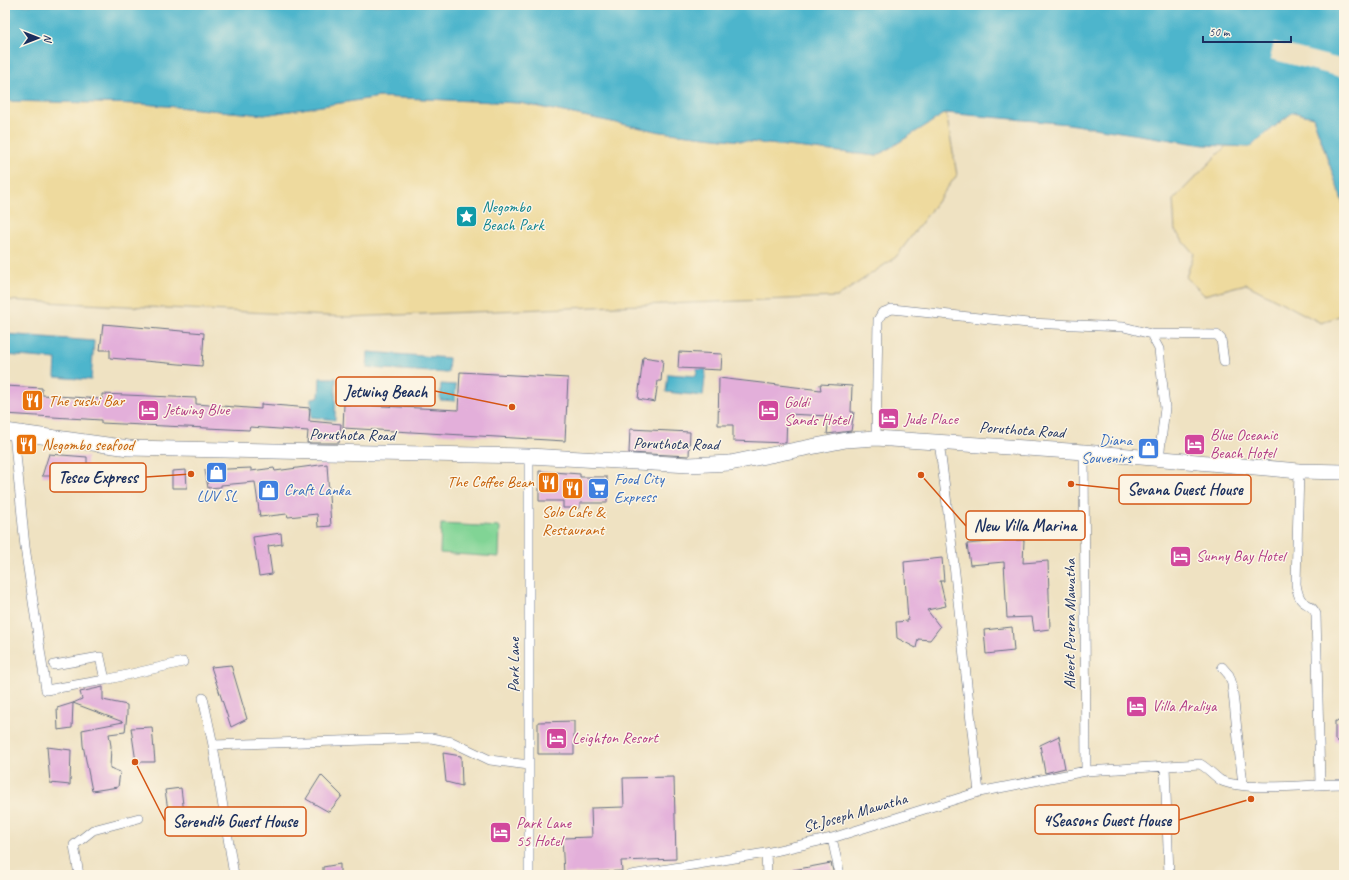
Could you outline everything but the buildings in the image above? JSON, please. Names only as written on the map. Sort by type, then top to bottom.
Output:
[{"type":"main road","name":"Poruthota Road","points":[[10,432],[129,448],[530,456],[689,465],[723,464],[846,440],[876,438],[1084,452],[1299,470],[1344,472]]},
{"type":"street","points":[[876,438],[878,320],[882,313],[892,309],[1028,323],[1124,327],[1151,334],[1217,335],[1221,339],[1224,362]]},
{"type":"street","points":[[1151,334],[1159,349],[1165,408],[1159,458]]},
{"type":"street","points":[[10,432],[46,690],[105,680],[183,662]]},
{"type":"street","points":[[939,442],[948,503],[966,689],[979,792]]},
{"type":"street","name":"Albert Perera Mawatha","points":[[1084,452],[1086,771]]},
{"type":"street","name":"Park Lane","points":[[529,875],[530,456]]},
{"type":"street","points":[[1299,470],[1296,584],[1298,597],[1302,603],[1311,606],[1316,614],[1320,784]]},
{"type":"street","points":[[54,665],[100,657],[105,680]]},
{"type":"street","points":[[1222,667],[1229,675],[1232,684],[1243,785]]},
{"type":"street","points":[[203,698],[213,745],[234,875]]},
{"type":"street","points":[[213,745],[431,738],[452,742],[490,760],[529,765]]},
{"type":"street","name":"St.Joseph Mawatha","points":[[631,875],[766,852],[832,838],[979,792],[1086,771],[1200,764],[1210,769],[1221,780],[1243,785],[1271,786],[1344,784]]},
{"type":"street","points":[[1165,766],[1169,875]]},
{"type":"street","points":[[78,875],[74,845],[92,830],[139,818]]},
{"type":"street","points":[[832,838],[840,875]]},
{"type":"street","points":[[766,852],[767,875]]},
{"type":"green space","points":[[441,524],[500,527],[499,557],[440,553]]},
{"type":"sand","name":"Negombo Beach Park","points":[[379,97],[520,103],[661,132],[877,156],[946,112],[957,175],[896,257],[837,297],[349,317],[5,300],[5,101],[144,104],[264,115]]},
{"type":"sand","points":[[1293,112],[1313,117],[1344,206],[1344,314],[1321,323],[1246,284],[1204,295],[1186,277],[1194,254],[1175,231],[1173,200],[1226,146],[1249,147]]},
{"type":"water","points":[[5,5],[1344,5],[1344,206],[1313,117],[1293,112],[1249,147],[1204,145],[1069,124],[946,113],[877,156],[661,132],[520,103],[379,97],[264,115],[144,104],[5,101]]},
{"type":"water","points":[[5,334],[94,341],[91,380],[55,377],[56,359],[5,355]]},
{"type":"water","points":[[368,352],[449,358],[448,373],[367,368]]},
{"type":"water","points":[[697,369],[706,369],[703,396],[666,392],[668,374],[696,376]]},
{"type":"water","points":[[320,378],[336,378],[335,420],[311,417],[312,398],[319,397]]},
{"type":"water","points":[[441,384],[456,385],[455,401],[440,400]]},
{"type":"pier","points":[[1274,42],[1344,60],[1344,78],[1270,59]]},
{"type":"place","name":"Negombo Beach Park","points":[[466,216]]},
{"type":"place","name":"The sushi Bar","points":[[32,401]]},
{"type":"place","name":"Jetwing Beach","points":[[512,407]]},
{"type":"place","name":"Jetwing Blue","points":[[148,410]]},
{"type":"place","name":"Goldi Sands Hotel","points":[[769,411]]},
{"type":"place","name":"Jude Place","points":[[889,419]]},
{"type":"place","name":"Blue Oceanic Beach Hotel","points":[[1195,444]]},
{"type":"place","name":"Negombo seafood","points":[[26,445]]},
{"type":"place","name":"Diana Souvenirs","points":[[1148,449]]},
{"type":"place","name":"LUV SL","points":[[217,473]]},
{"type":"place","name":"Tesco Express","points":[[191,474]]},
{"type":"place","name":"New Villa Marina","points":[[921,475]]},
{"type":"place","name":"The Coffee Bean","points":[[549,482]]},
{"type":"place","name":"Sevana Guest House","points":[[1071,484]]},
{"type":"place","name":"Solo Cafe & Restaurant","points":[[573,488]]},
{"type":"place","name":"Food City Express","points":[[599,488]]},
{"type":"place","name":"Craft Lanka","points":[[268,490]]},
{"type":"place","name":"Sunny Bay Hotel","points":[[1181,556]]},
{"type":"place","name":"Villa Araliya","points":[[1136,706]]},
{"type":"place","name":"Leighton Resort","points":[[556,738]]},
{"type":"place","name":"Serendib Guest House","points":[[135,762]]},
{"type":"place","name":"4Seasons Guest House","points":[[1251,799]]},
{"type":"place","name":"Park Lane 55 Hotel","points":[[500,832]]}]
